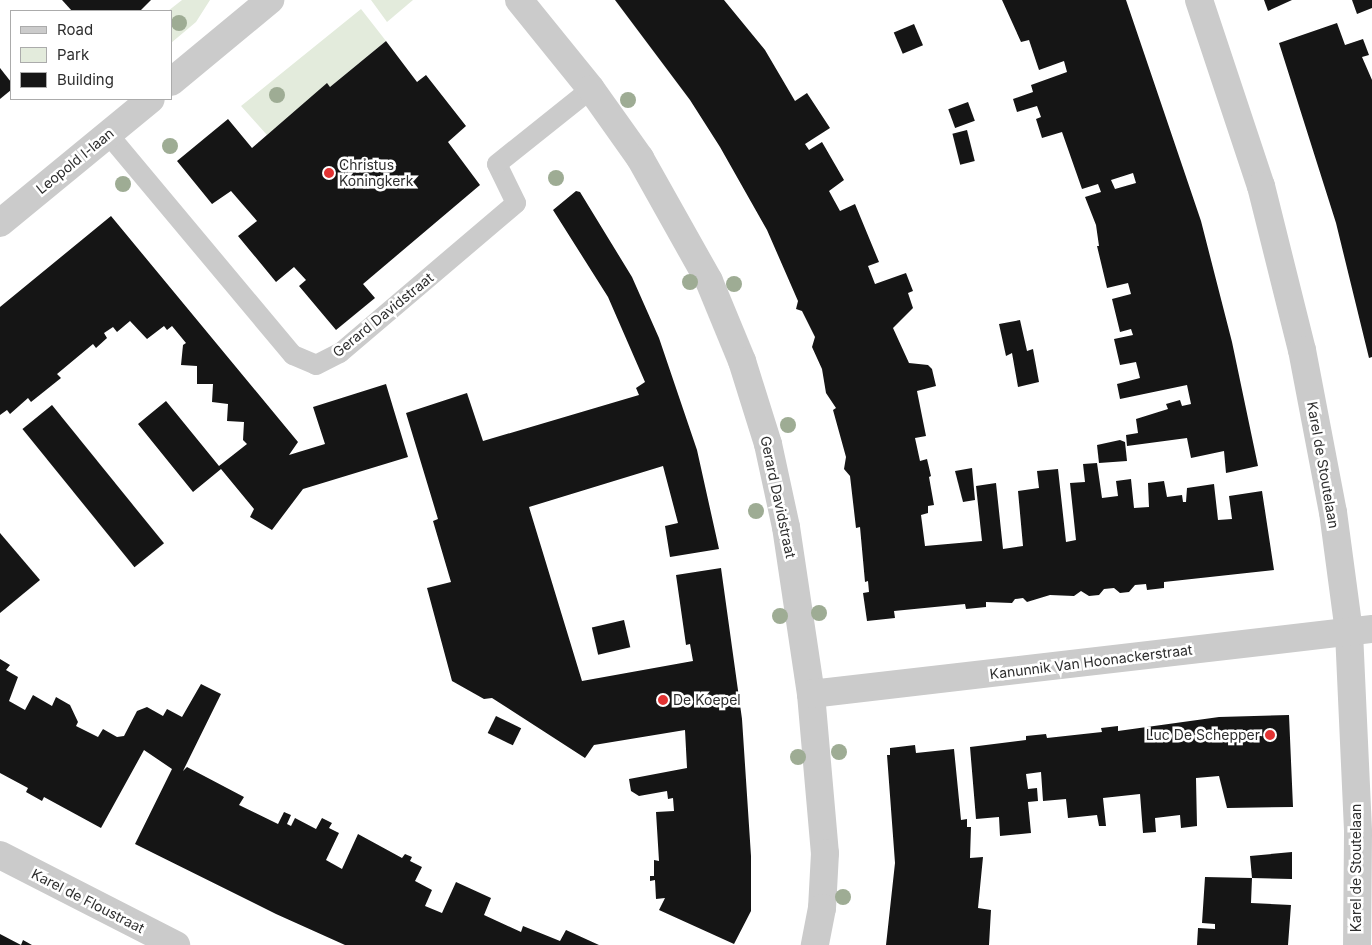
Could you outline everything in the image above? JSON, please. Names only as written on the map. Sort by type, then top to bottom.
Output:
[{"type":"street","points":[[172,81],[270,0]]},
{"type":"street","name":"Gerard Davidstraat","points":[[519,0],[591,89],[640,158],[679,224],[709,281],[742,361],[768,444],[786,527],[811,694],[825,853],[822,908],[814,945]]},
{"type":"street","name":"Karel de Stoutelaan","points":[[1199,0],[1261,186],[1302,350],[1333,512],[1361,631],[1356,945]]},
{"type":"street","name":"Leopold I-laan","points":[[0,223],[150,100]]},
{"type":"street","name":"Kanunnik Van Hoonackerstraat","points":[[811,694],[1361,631]]},
{"type":"street","name":"Karel de Floustraat","points":[[0,855],[176,945]]},
{"type":"lane","name":"Gerard Davidstraat","points":[[108,134],[293,355],[316,365],[340,353],[516,203],[497,164],[591,89]]},
{"type":"green space","points":[[182,0],[210,0],[196,22],[172,42],[172,10],[169,10]]},
{"type":"green space","points":[[371,0],[413,0],[387,22]]},
{"type":"green space","points":[[361,9],[386,41],[330,87],[327,84],[267,135],[241,106]]},
{"type":"building","points":[[62,0],[151,0],[141,10],[71,10]]},
{"type":"building","points":[[615,0],[724,0],[765,50],[795,101],[807,93],[830,128],[805,144],[809,150],[822,142],[844,180],[829,191],[840,211],[855,204],[879,262],[868,266],[875,284],[906,273],[913,291],[908,293],[913,308],[893,328],[909,363],[928,365],[932,369],[936,386],[917,391],[926,436],[915,438],[920,461],[927,459],[934,505],[928,506],[928,513],[921,515],[925,546],[982,541],[976,486],[996,483],[1003,549],[1023,546],[1018,491],[1039,488],[1037,471],[1058,469],[1066,542],[1076,540],[1070,483],[1085,482],[1083,464],[1097,463],[1102,498],[1118,496],[1116,481],[1131,479],[1134,508],[1149,507],[1148,483],[1164,481],[1167,497],[1182,495],[1183,502],[1186,502],[1187,488],[1214,484],[1218,520],[1232,519],[1229,496],[1262,491],[1274,570],[1164,582],[1164,588],[1147,590],[1146,584],[1135,585],[1129,592],[1120,593],[1114,588],[1104,589],[1099,595],[1089,596],[1081,591],[1074,596],[1050,595],[1027,602],[1023,598],[1015,599],[1012,603],[986,602],[986,607],[966,609],[965,604],[894,611],[895,618],[867,621],[863,593],[869,592],[868,581],[865,582],[860,527],[856,528],[850,476],[844,469],[846,457],[833,410],[836,408],[826,393],[822,369],[812,347],[815,337],[802,311],[796,309],[798,301],[767,230],[720,147],[690,100]]},
{"type":"building","points":[[1002,0],[1126,0],[1201,221],[1232,342],[1258,466],[1226,473],[1224,451],[1191,458],[1187,438],[1127,446],[1126,435],[1138,433],[1136,419],[1168,409],[1166,404],[1180,400],[1182,406],[1191,404],[1187,385],[1120,399],[1117,384],[1140,378],[1136,362],[1120,365],[1114,339],[1133,335],[1131,329],[1120,332],[1112,299],[1131,294],[1128,283],[1107,288],[1097,246],[1099,246],[1096,225],[1085,197],[1101,192],[1098,184],[1082,189],[1062,132],[1042,138],[1036,119],[1041,117],[1037,106],[1017,112],[1013,99],[1033,92],[1031,85],[1067,72],[1064,61],[1039,70],[1029,40],[1021,42]],"holes":[[[1133,173],[1136,183],[1115,189],[1111,180]]]},
{"type":"building","points":[[1264,0],[1292,0],[1268,11]]},
{"type":"building","points":[[1352,0],[1372,0],[1372,8],[1357,14]]},
{"type":"building","points":[[1337,23],[1345,45],[1363,39],[1369,55],[1362,57],[1372,80],[1372,357],[1369,358],[1336,223],[1279,43]]},
{"type":"building","points":[[914,24],[923,45],[903,54],[894,33]]},
{"type":"building","name":"Christus Koningkerk","points":[[386,41],[417,82],[426,75],[466,126],[448,142],[480,185],[363,284],[375,298],[336,330],[299,286],[306,280],[294,267],[276,282],[238,236],[257,221],[231,191],[212,204],[177,161],[228,119],[252,148],[327,83],[330,87]]},
{"type":"building","points":[[0,68],[10,81],[10,91],[0,99]]},
{"type":"building","points":[[968,102],[975,121],[955,128],[948,109]]},
{"type":"building","points":[[967,130],[975,161],[960,165],[952,134]]},
{"type":"building","points":[[576,191],[580,192],[632,277],[659,338],[697,450],[719,549],[670,557],[665,526],[678,523],[663,466],[529,507],[582,681],[693,661],[690,644],[686,645],[676,575],[721,568],[742,719],[751,856],[751,911],[734,944],[659,910],[665,898],[656,899],[655,880],[650,881],[650,876],[654,876],[654,860],[659,861],[656,812],[674,811],[673,798],[668,799],[667,791],[639,796],[631,791],[629,779],[687,768],[685,730],[594,745],[585,758],[492,698],[484,699],[452,681],[427,588],[451,582],[433,521],[438,519],[406,413],[467,393],[483,441],[639,395],[636,388],[645,382],[608,297],[553,210]]},
{"type":"building","points":[[111,216],[298,442],[289,455],[325,444],[313,407],[386,384],[408,457],[303,489],[272,530],[250,517],[254,509],[221,469],[193,492],[138,424],[166,401],[219,466],[247,444],[243,440],[244,422],[227,421],[228,404],[212,402],[213,384],[197,384],[197,366],[181,365],[183,345],[186,343],[172,326],[167,330],[164,326],[147,339],[130,321],[117,332],[113,327],[104,333],[107,338],[96,348],[93,344],[57,374],[61,378],[31,402],[28,398],[10,414],[7,410],[0,415],[0,307]]},
{"type":"building","points":[[1020,320],[1027,351],[1033,349],[1039,382],[1018,387],[1012,353],[1006,356],[999,324]]},
{"type":"building","points":[[52,405],[164,543],[134,567],[22,429]]},
{"type":"building","points":[[1120,440],[1125,442],[1127,461],[1099,463],[1097,445]]},
{"type":"building","points":[[972,468],[975,500],[963,502],[955,471]]},
{"type":"building","points":[[0,533],[40,580],[0,613]]},
{"type":"building","points":[[624,620],[630,647],[598,655],[592,627]]},
{"type":"building","points":[[0,659],[10,665],[6,670],[18,677],[9,701],[25,710],[33,695],[52,706],[56,697],[70,705],[78,722],[76,726],[98,737],[103,729],[117,737],[124,736],[137,711],[147,707],[163,716],[167,709],[182,717],[201,684],[221,694],[183,771],[187,767],[244,797],[239,805],[278,824],[284,812],[291,815],[287,824],[291,826],[295,818],[316,829],[322,818],[332,823],[329,828],[339,833],[326,860],[342,869],[358,834],[402,858],[405,854],[412,857],[410,861],[422,867],[415,881],[432,890],[425,906],[442,913],[456,882],[491,898],[484,915],[521,932],[523,926],[560,941],[566,930],[599,945],[345,945],[276,914],[135,844],[172,769],[144,750],[101,828],[44,797],[42,801],[26,792],[28,788],[0,773]]},
{"type":"building","points":[[1289,715],[1293,807],[1227,808],[1219,776],[1196,778],[1197,826],[1181,828],[1180,815],[1155,818],[1156,832],[1143,833],[1140,794],[1103,798],[1106,826],[1099,826],[1097,815],[1068,818],[1066,799],[1043,801],[1041,772],[1026,774],[1028,789],[1037,788],[1038,801],[1028,802],[1031,833],[1000,836],[999,817],[976,819],[970,747],[1026,740],[1026,736],[1046,734],[1047,738],[1102,732],[1101,728],[1118,726],[1118,731],[1219,717]]},
{"type":"building","points":[[496,716],[521,728],[513,745],[488,733]]},
{"type":"building","points":[[915,745],[916,753],[954,749],[961,820],[967,819],[967,827],[971,827],[970,858],[983,857],[978,908],[991,910],[989,945],[886,945],[895,863],[887,755],[890,755],[890,748]]},
{"type":"building","points":[[1292,852],[1292,879],[1252,878],[1250,856]]},
{"type":"building","points":[[1205,877],[1252,878],[1251,903],[1291,905],[1288,945],[1197,945],[1198,928],[1215,929],[1215,924],[1202,923]]},
{"type":"building","points":[[0,934],[21,945],[0,945]]},
{"type":"building","points":[[23,940],[32,945],[21,945]]},
{"type":"place","name":"Christus Koningkerk","points":[[329,173]]},
{"type":"place","name":"De Koepel","points":[[663,700]]},
{"type":"place","name":"Luc De Schepper","points":[[1270,735]]}]
